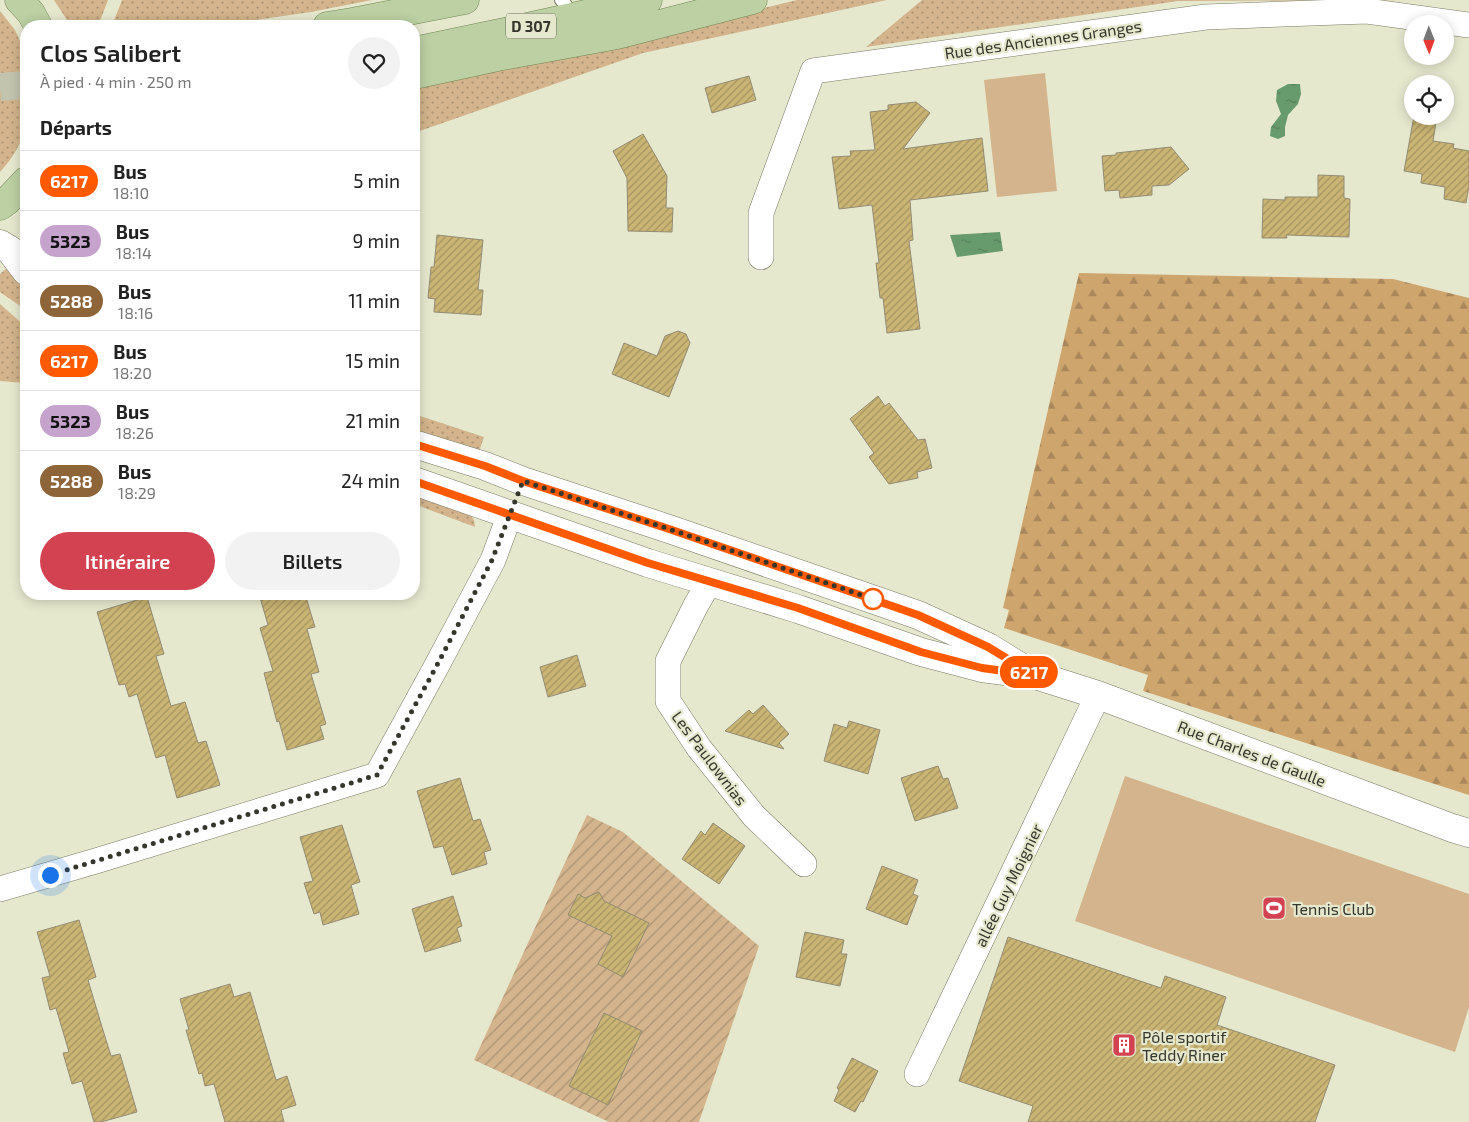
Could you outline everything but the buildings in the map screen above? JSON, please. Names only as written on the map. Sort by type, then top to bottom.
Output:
[{"type":"main road","points":[[19,0],[35,20]]},
{"type":"main road","points":[[362,20],[465,0]]},
{"type":"main road","name":"D 307","points":[[420,50],[648,0]]},
{"type":"main road","points":[[420,74],[496,57],[617,35],[753,0]]},
{"type":"main road","name":"D 307","points":[[420,32],[571,2]]},
{"type":"main road","points":[[0,206],[20,190]]},
{"type":"street","name":"Rue des Anciennes Granges","points":[[761,257],[762,213],[813,71],[1206,17],[1367,11],[1469,25]]},
{"type":"street","points":[[0,244],[10,250],[20,263]]},
{"type":"street","points":[[420,446],[485,466],[523,481],[918,615],[988,647],[1034,675]]},
{"type":"street","points":[[0,889],[377,775],[492,560],[523,481]]},
{"type":"street","points":[[420,483],[648,563],[798,608],[930,654],[982,668],[1034,675]]},
{"type":"street","points":[[710,582],[724,548]]},
{"type":"street","name":"Les Paulownias","points":[[710,582],[696,605],[668,661],[668,701],[699,748],[754,816],[804,864]]},
{"type":"street","name":"Rue Charles de Gaulle","points":[[1034,675],[1098,695],[1469,834]]},
{"type":"street","name":"allée Guy Moignier","points":[[917,1074],[1098,695]]},
{"type":"shaded area","points":[[54,0],[108,0],[100,20],[67,20]]},
{"type":"shaded area","points":[[122,0],[372,0],[311,12],[255,20],[114,20]]},
{"type":"shaded area","points":[[797,0],[887,0],[643,53],[420,131],[420,88]]},
{"type":"shaded area","points":[[922,0],[1425,0],[1178,1],[866,47]]},
{"type":"shaded area","points":[[0,11],[15,30],[20,41],[20,144],[0,172]]},
{"type":"shaded area","points":[[1045,73],[1057,191],[997,197],[984,80]]},
{"type":"shaded area","points":[[8,267],[20,280],[20,306],[0,292],[0,274]]},
{"type":"shaded area","points":[[0,304],[20,322],[20,383],[0,381]]},
{"type":"shaded area","points":[[420,416],[484,437],[479,452],[420,433]]},
{"type":"shaded area","points":[[420,495],[469,513],[474,520],[475,527],[420,506]]},
{"type":"shaded area","name":"Tennis Club","points":[[1125,776],[1469,894],[1469,1007],[1455,1052],[1075,921]]},
{"type":"shaded area","points":[[587,815],[623,832],[759,946],[699,1122],[609,1122],[474,1060]]},
{"type":"green space","points":[[1079,273],[1393,279],[1469,298],[1469,795],[1143,691],[1148,675],[1004,628],[1009,610],[1003,608]]},
{"type":"water","points":[[1288,84],[1300,84],[1301,94],[1298,104],[1288,115],[1285,136],[1278,139],[1270,136],[1271,127],[1281,114],[1276,101],[1277,90]]},
{"type":"water","points":[[1000,232],[1003,251],[957,257],[950,235]]},
{"type":"tunnel","points":[[0,87],[20,85]]},
{"type":"bus line","name":"6217","points":[[420,446],[485,466],[523,481],[892,605],[988,647],[1034,675],[982,668],[921,652],[798,608],[648,563],[420,483]]},
{"type":"place","name":"Tennis Club","points":[[1274,908]]},
{"type":"place","name":"Pôle sportif Teddy Riner","points":[[1124,1045]]},
{"type":"route","points":[[50,875],[377,775],[492,560],[523,481],[873,599]]}]
